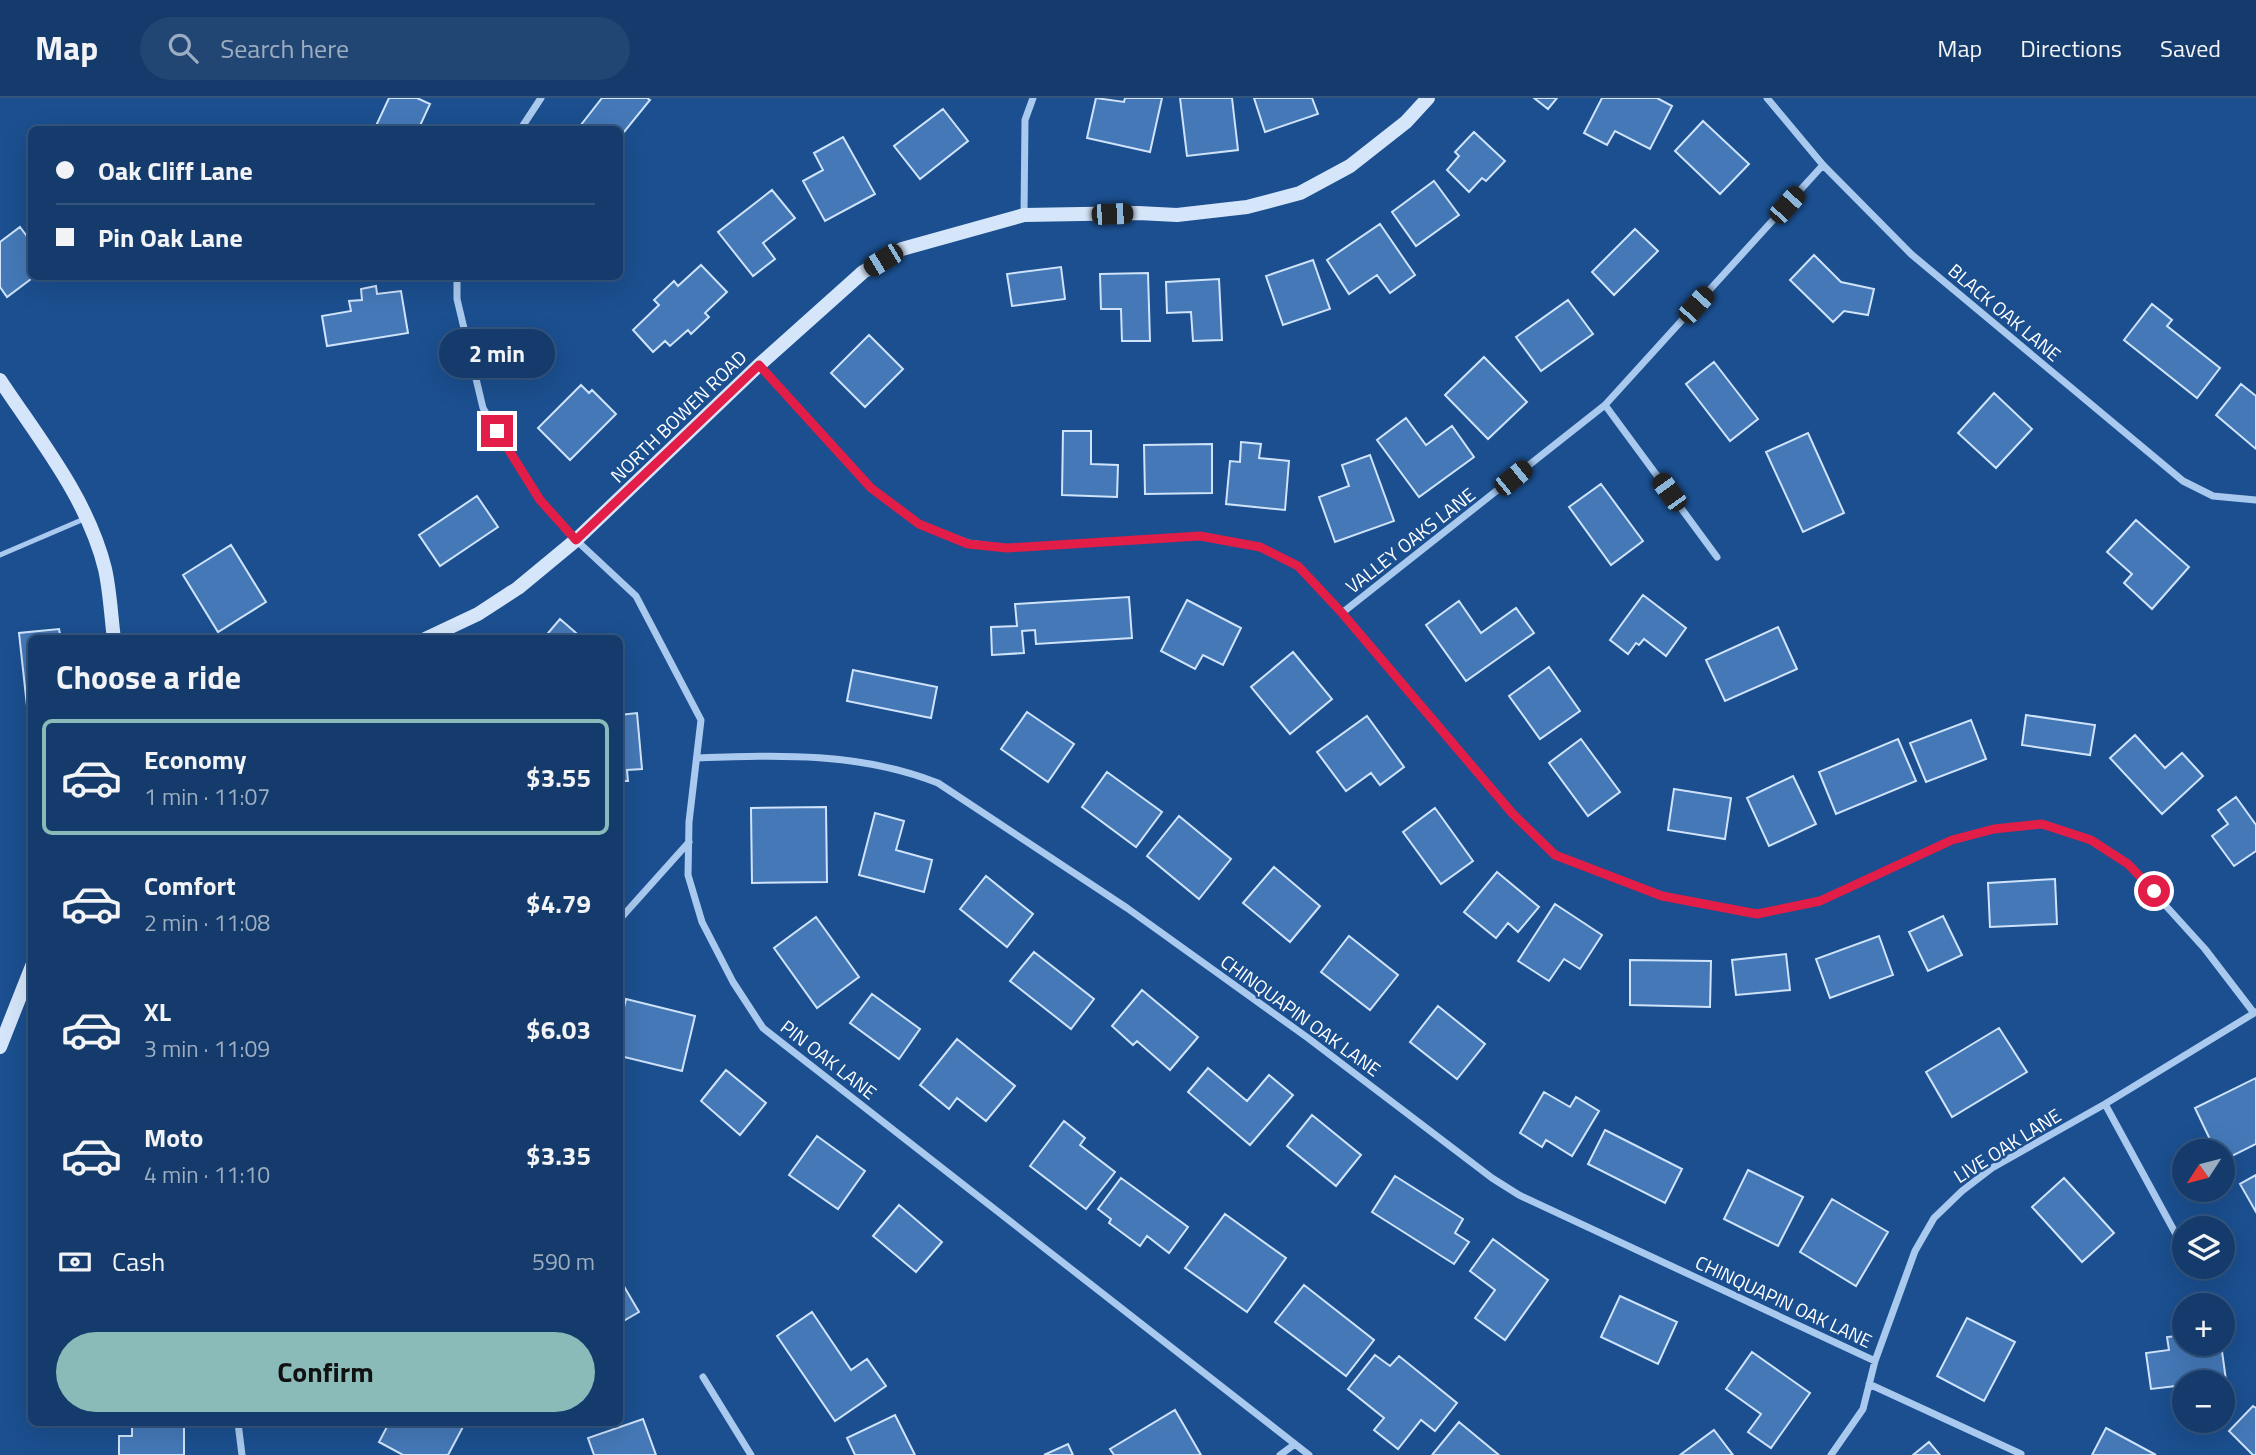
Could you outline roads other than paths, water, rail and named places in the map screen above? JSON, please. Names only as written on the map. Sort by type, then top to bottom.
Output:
[{"type":"street","points":[[523,126],[541,98]]},
{"type":"street","points":[[1024,215],[1025,120],[1033,98]]},
{"type":"street","name":"NORTH BOWEN ROAD","points":[[433,635],[478,614],[508,594],[576,540],[759,365],[863,272],[902,249],[1024,215],[1177,215],[1247,207],[1300,192],[1349,166],[1406,122],[1428,98]]},
{"type":"street","name":"BLACK OAK LANE","points":[[1767,98],[1823,165],[1911,254],[2183,481],[2213,496],[2256,500]]},
{"type":"street","name":"VALLEY OAKS LANE","points":[[1342,613],[1605,405],[1823,165]]},
{"type":"street","name":"PIN OAK LANE","points":[[457,280],[457,299],[483,408],[540,500],[576,540],[636,596],[701,720],[688,875],[702,922],[733,982],[763,1028],[1310,1455]]},
{"type":"street","points":[[759,365],[871,488],[919,524],[968,544],[1007,548],[1200,536],[1260,547],[1298,566],[1342,613],[1512,813],[1555,855],[1662,896],[1757,914],[1820,901],[1952,840],[1994,829],[2042,824],[2091,840],[2128,864],[2206,949],[2255,1012]]},
{"type":"street","points":[[0,380],[87,518],[105,569],[113,635]]},
{"type":"street","points":[[1605,405],[1717,557]]},
{"type":"street","name":"CHINQUAPIN OAK LANE","points":[[697,758],[830,757],[913,774],[938,783],[1127,908],[1308,1038],[1492,1178],[1519,1195],[1875,1361]]},
{"type":"street","points":[[623,916],[689,842]]},
{"type":"street","points":[[0,1047],[28,976]]},
{"type":"street","name":"LIVE OAK LANE","points":[[1831,1455],[1863,1409],[1875,1361],[1915,1251],[1934,1218],[1962,1191],[1992,1168],[2105,1104],[2255,1012]]},
{"type":"street","points":[[2105,1104],[2172,1227]]},
{"type":"street","points":[[703,1377],[751,1455]]},
{"type":"street","points":[[1869,1384],[2021,1454]]},
{"type":"street","points":[[238,1426],[242,1455]]},
{"type":"street","points":[[1280,1455],[1295,1444]]},
{"type":"lane","points":[[0,555],[87,518]]}]
